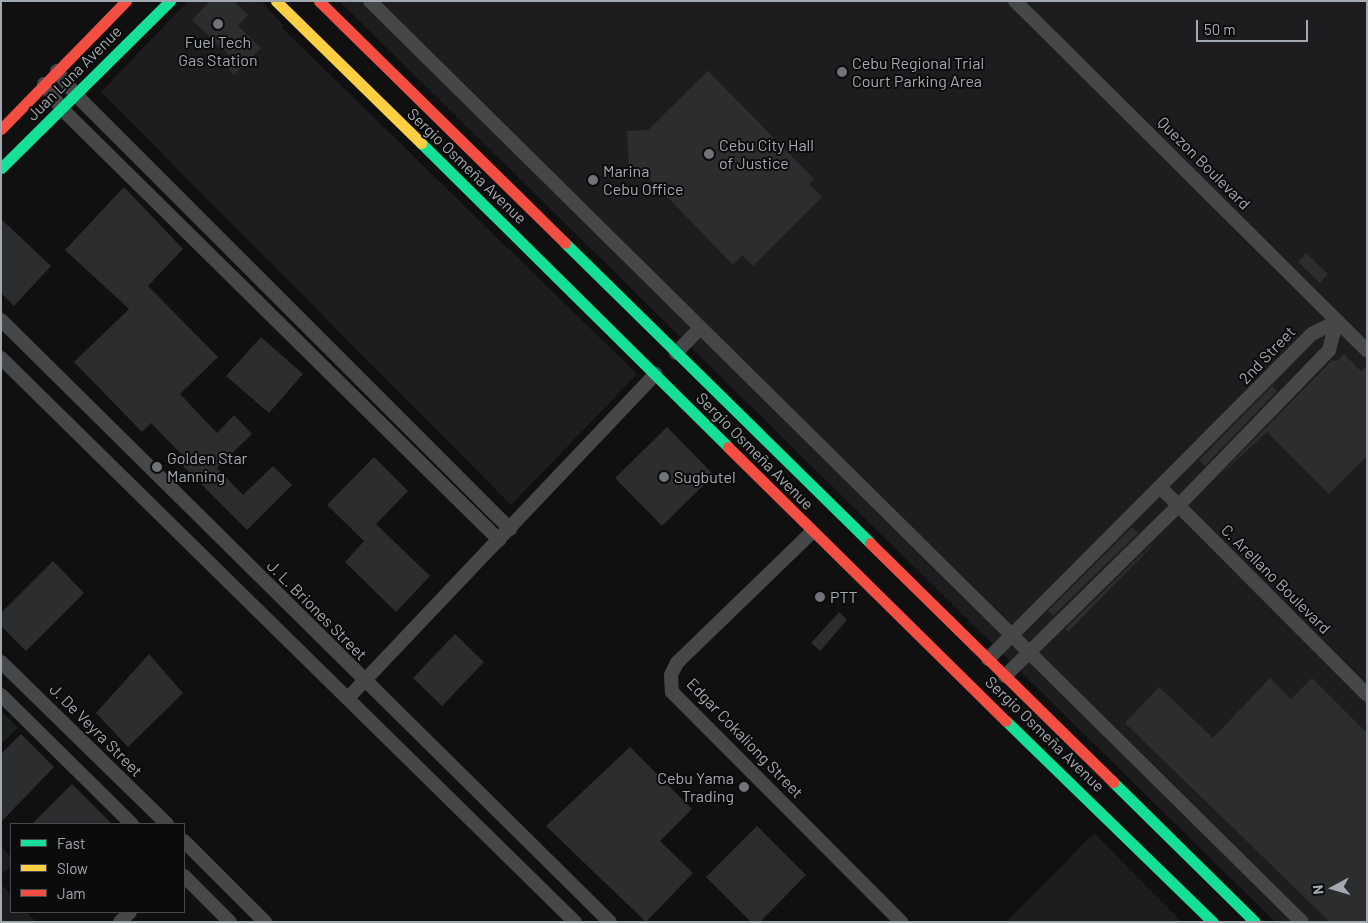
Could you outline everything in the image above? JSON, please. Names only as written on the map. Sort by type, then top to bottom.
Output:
[{"type":"main road","name":"Juan Luna Avenue","points":[[1,129],[126,1]]},
{"type":"main road","name":"Juan Luna Avenue","points":[[1,168],[170,1]]},
{"type":"main road","name":"Sergio Osmeña Avenue","points":[[276,1],[656,374],[812,532],[1213,922]]},
{"type":"main road","name":"Sergio Osmeña Avenue","points":[[319,1],[1255,922]]},
{"type":"street","points":[[370,1],[699,329],[1302,922]]},
{"type":"street","name":"Quezon Boulevard","points":[[1015,1],[1367,350]]},
{"type":"street","points":[[57,71],[76,95],[510,529]]},
{"type":"street","points":[[44,84],[62,109],[499,540]]},
{"type":"street","name":"J. L. Briones Street","points":[[1,320],[365,682],[610,922]]},
{"type":"street","points":[[1005,676],[1179,506],[1329,350],[1337,321]]},
{"type":"street","name":"2nd Street","points":[[988,659],[1161,488],[1312,334],[1337,321]]},
{"type":"street","points":[[676,353],[699,329]]},
{"type":"street","points":[[302,346],[315,333]]},
{"type":"street","points":[[1,358],[573,920],[588,900]]},
{"type":"street","points":[[348,698],[656,374]]},
{"type":"street","name":"C. Arellano Boulevard","points":[[1161,488],[1367,695]]},
{"type":"street","name":"Edgar Cokaliong Street","points":[[812,532],[677,663],[671,675],[672,692],[901,922]]},
{"type":"street","name":"J. De Veyra Street","points":[[1,662],[166,823]]},
{"type":"street","points":[[1,695],[131,823]]},
{"type":"street","points":[[187,850],[266,922]]},
{"type":"street","points":[[185,877],[230,922]]},
{"type":"street","points":[[120,922],[129,913]]},
{"type":"shaded area","points":[[188,1],[261,1],[284,26],[282,28],[637,374],[511,505],[101,92]]},
{"type":"shaded area","points":[[339,1],[1367,1],[1367,922],[1275,922]]},
{"type":"shaded area","points":[[1,711],[18,728],[1,744]]},
{"type":"shaded area","points":[[1094,833],[1182,922],[1006,922],[1035,893]]},
{"type":"shaded area","points":[[1,846],[10,856],[10,867],[1,875]]},
{"type":"shaded area","points":[[1,884],[10,894],[10,913],[28,913],[36,922],[1,922]]},
{"type":"building","points":[[210,1],[234,1],[248,15],[238,26],[261,48],[234,75],[226,66],[233,59],[192,20]]},
{"type":"building","name":"Cebu City Hall of Justice","points":[[708,71],[814,179],[809,184],[822,197],[753,266],[742,255],[733,265],[649,178],[629,179],[627,131],[648,130]]},
{"type":"building","points":[[124,187],[183,249],[148,286],[218,357],[180,394],[217,433],[234,415],[252,434],[217,468],[243,495],[273,466],[292,485],[247,530],[183,466],[188,461],[151,423],[142,432],[74,362],[129,309],[65,250]]},
{"type":"building","points":[[1,219],[51,266],[14,306],[1,293]]},
{"type":"building","points":[[1306,253],[1328,274],[1320,283],[1298,262]]},
{"type":"building","points":[[261,337],[303,374],[269,413],[226,376]]},
{"type":"building","points":[[1344,354],[1361,371],[1367,365],[1367,456],[1329,494],[1267,432],[1217,478],[1332,360],[1337,361]]},
{"type":"building","points":[[1272,386],[1277,391],[1205,466],[1199,460]]},
{"type":"building","name":"Sugbutel","points":[[667,427],[714,475],[662,526],[615,478]]},
{"type":"building","points":[[374,457],[408,491],[376,524],[430,576],[396,612],[345,562],[364,541],[327,505]]},
{"type":"building","points":[[1132,527],[1138,533],[1053,616],[1048,611]]},
{"type":"building","points":[[1152,546],[1068,632],[1065,629]]},
{"type":"building","points":[[53,561],[84,593],[26,651],[1,626],[1,613]]},
{"type":"building","points":[[839,612],[847,620],[820,651],[811,643]]},
{"type":"building","points":[[455,634],[484,662],[442,706],[413,678]]},
{"type":"building","points":[[149,654],[183,693],[128,747],[96,713]]},
{"type":"building","points":[[1270,678],[1291,699],[1312,678],[1367,733],[1367,922],[1330,922],[1125,723],[1159,687],[1213,738]]},
{"type":"building","points":[[21,734],[54,767],[1,822],[1,754]]},
{"type":"building","points":[[630,747],[692,809],[660,841],[693,873],[646,922],[546,826]]},
{"type":"building","points":[[72,784],[111,823],[33,823]]},
{"type":"building","points":[[757,826],[806,875],[760,922],[751,922],[706,877]]},
{"type":"traffic: fast","points":[[1,168],[170,1]]},
{"type":"traffic: fast","points":[[421,143],[728,447]]},
{"type":"traffic: fast","points":[[565,243],[870,543]]},
{"type":"traffic: fast","points":[[1006,721],[1213,922]]},
{"type":"traffic: fast","points":[[1113,782],[1255,922]]},
{"type":"traffic: slow","points":[[276,1],[421,143]]},
{"type":"traffic: jam","points":[[1,129],[126,1]]},
{"type":"traffic: jam","points":[[319,1],[565,243]]},
{"type":"traffic: jam","points":[[728,447],[1006,721]]},
{"type":"traffic: jam","points":[[870,543],[1113,782]]},
{"type":"place","name":"Fuel Tech Gas Station","points":[[218,24]]},
{"type":"place","name":"Cebu Regional Trial Court Parking Area","points":[[842,72]]},
{"type":"place","name":"Cebu City Hall of Justice","points":[[709,154]]},
{"type":"place","name":"Marina Cebu Office","points":[[593,180]]},
{"type":"place","name":"Golden Star Manning","points":[[157,467]]},
{"type":"place","name":"Sugbutel","points":[[664,477]]},
{"type":"place","name":"PTT","points":[[820,597]]},
{"type":"place","name":"Cebu Yama Trading","points":[[744,787]]}]
